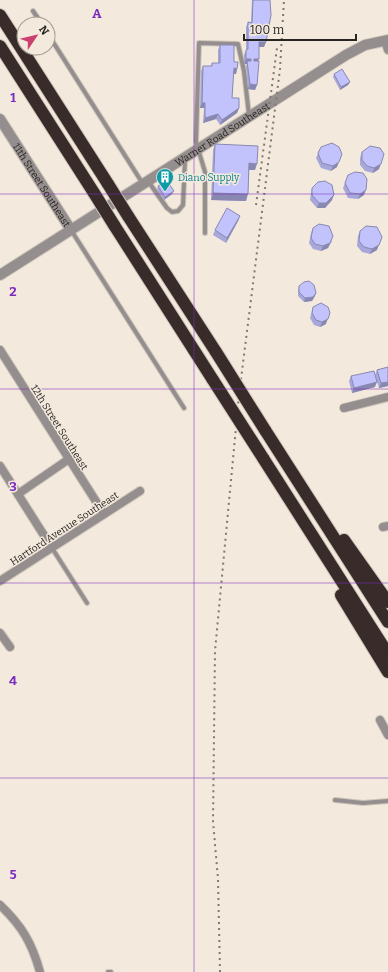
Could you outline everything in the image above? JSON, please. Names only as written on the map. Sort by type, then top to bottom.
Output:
[{"type":"highway","points":[[0,16],[388,622]]},
{"type":"highway","points":[[0,46],[388,654]]},
{"type":"highway","points":[[300,484],[356,555],[388,602]]},
{"type":"highway","points":[[314,538],[335,585],[388,672]]},
{"type":"street","name":"Warner Road Southeast","points":[[0,275],[350,52],[365,45],[387,44]]},
{"type":"street","name":"11th Street Southeast","points":[[0,121],[71,230]]},
{"type":"street","name":"12th Street Southeast","points":[[0,350],[104,514]]},
{"type":"street","points":[[344,408],[388,398]]},
{"type":"street","points":[[18,494],[69,458]]},
{"type":"street","points":[[0,466],[52,548]]},
{"type":"street","name":"Hartford Avenue Southeast","points":[[0,581],[140,491]]},
{"type":"street","points":[[0,633],[10,647]]},
{"type":"street","points":[[380,720],[388,735]]},
{"type":"street","points":[[0,905],[17,921],[34,952],[40,972]]},
{"type":"lane","points":[[33,11],[36,16]]},
{"type":"lane","points":[[205,233],[205,172],[198,149],[196,98],[198,42],[238,44],[244,71],[250,116]]},
{"type":"lane","points":[[56,46],[145,182],[172,212],[178,211],[183,205],[185,157]]},
{"type":"lane","points":[[71,230],[184,408]]},
{"type":"lane","points":[[52,548],[87,603]]},
{"type":"lane","points":[[334,800],[363,803],[388,801]]},
{"type":"building","points":[[253,0],[270,0],[271,15],[266,42],[259,42],[259,59],[254,59],[254,61],[259,61],[257,85],[250,84],[247,61],[251,61],[251,59],[246,59],[246,50],[248,49],[248,22],[252,23]]},
{"type":"building","points":[[220,45],[234,45],[234,62],[238,62],[237,69],[234,68],[232,98],[239,98],[239,108],[222,120],[218,114],[205,118],[205,103],[202,103],[203,66],[212,66],[212,63],[220,63]]},
{"type":"building","points":[[342,69],[350,82],[341,87],[334,74]]},
{"type":"building","points":[[332,143],[339,147],[342,154],[339,162],[333,166],[322,163],[318,153],[321,147]]},
{"type":"building","points":[[215,144],[258,146],[257,164],[249,163],[248,194],[213,193]]},
{"type":"building","points":[[370,146],[380,148],[384,154],[381,164],[374,168],[367,166],[362,160],[362,152]]},
{"type":"building","points":[[355,172],[363,173],[367,179],[366,190],[360,194],[350,193],[345,183],[348,175]]},
{"type":"building","points":[[167,181],[174,191],[165,197],[158,186]]},
{"type":"building","points":[[325,181],[332,185],[334,195],[326,203],[319,203],[312,195],[312,188],[318,182]]},
{"type":"building","points":[[227,208],[240,216],[227,238],[215,230]]},
{"type":"building","points":[[319,224],[329,226],[333,236],[330,243],[323,246],[315,244],[311,238],[313,228]]},
{"type":"building","points":[[366,226],[377,227],[382,237],[379,245],[372,249],[364,247],[359,241],[360,231]]},
{"type":"building","points":[[309,281],[314,285],[316,293],[313,297],[305,298],[299,292],[299,286],[304,282]]},
{"type":"building","points":[[321,303],[328,307],[330,313],[328,319],[322,322],[316,320],[312,313],[313,307]]},
{"type":"building","points":[[388,367],[388,382],[381,383],[377,370]]},
{"type":"building","points":[[374,371],[377,382],[354,388],[351,376]]},
{"type":"railway","points":[[220,972],[218,879],[213,821],[215,651],[239,395],[280,69],[284,0]]},
{"type":"railway","points":[[256,205],[277,48]]},
{"type":"place","name":"Diano Supply","points":[[165,192]]}]
